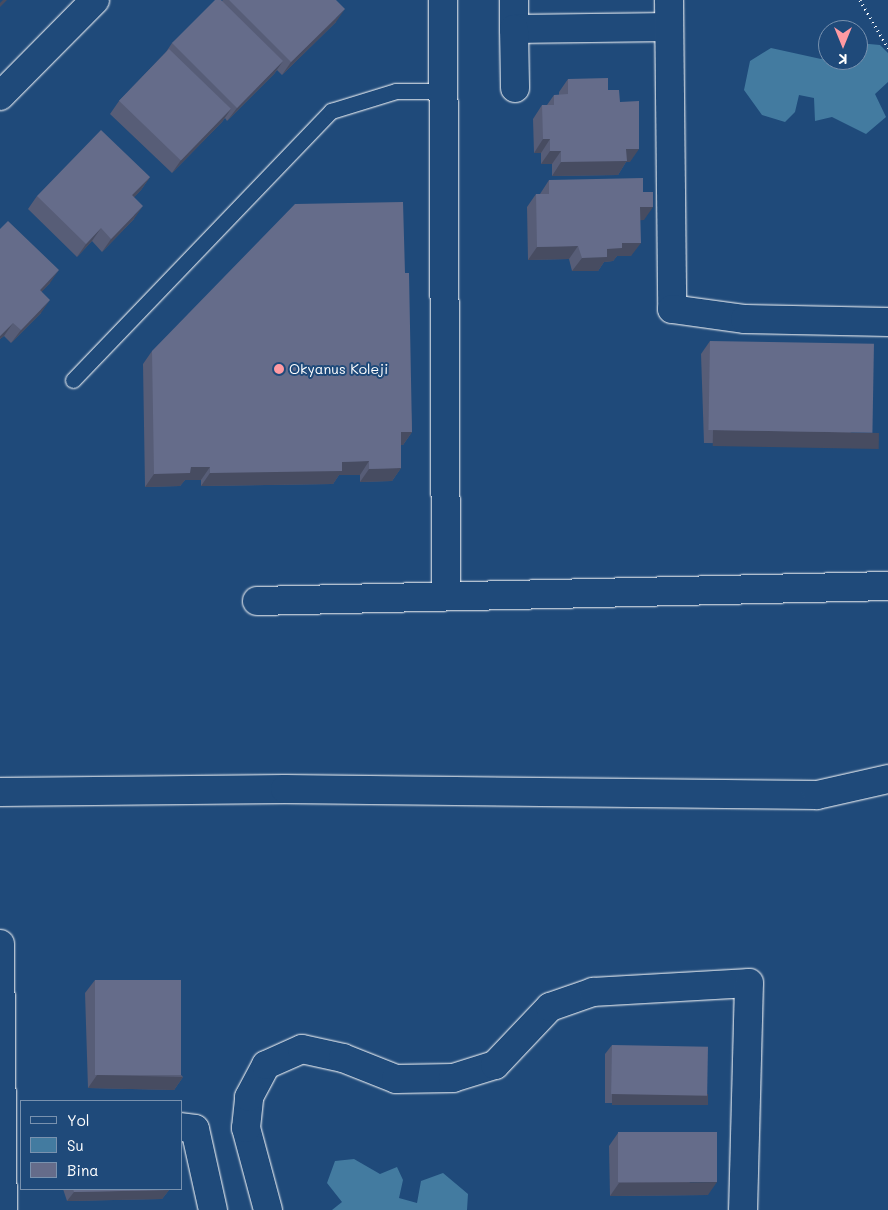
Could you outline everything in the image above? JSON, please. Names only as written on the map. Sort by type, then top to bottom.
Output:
[{"type":"street","points":[[0,96],[95,0]]},
{"type":"street","points":[[443,0],[446,596]]},
{"type":"street","points":[[514,0],[515,88]]},
{"type":"street","points":[[669,0],[672,310],[745,319],[888,322]]},
{"type":"street","points":[[514,29],[669,27]]},
{"type":"street","points":[[257,601],[888,586]]},
{"type":"street","points":[[0,792],[285,789],[817,795],[888,779]]},
{"type":"street","points":[[0,944],[8,1128],[3,1210]]},
{"type":"street","points":[[268,1210],[246,1128],[249,1097],[266,1065],[302,1049],[343,1058],[396,1079],[453,1078],[495,1065],[550,1007],[593,992],[749,983],[743,1210]]},
{"type":"street","points":[[182,1127],[195,1130],[213,1210]]},
{"type":"lane","points":[[73,380],[331,112],[396,91],[443,91]]},
{"type":"path","points":[[860,0],[888,48]]},
{"type":"water","points":[[868,44],[880,45],[888,53],[888,82],[875,94],[886,117],[866,134],[832,117],[815,121],[814,98],[799,95],[795,112],[785,122],[762,115],[744,90],[750,61],[771,48],[818,58],[818,70],[868,70]]},
{"type":"water","points":[[354,1159],[380,1174],[397,1167],[403,1180],[399,1198],[417,1203],[421,1181],[443,1173],[468,1194],[467,1210],[332,1210],[342,1202],[327,1183],[335,1161]]},
{"type":"building","points":[[215,0],[221,0],[283,61],[237,108],[172,43]]},
{"type":"building","points":[[229,0],[336,0],[345,9],[291,62]]},
{"type":"building","points":[[169,49],[231,109],[181,161],[119,101]]},
{"type":"building","points":[[608,78],[608,90],[619,90],[620,102],[639,101],[639,149],[626,149],[627,161],[561,162],[561,151],[550,151],[550,139],[543,139],[542,105],[554,105],[554,95],[568,94],[568,79]]},
{"type":"building","points":[[101,130],[150,177],[132,195],[143,206],[111,239],[101,228],[86,244],[37,196]]},
{"type":"building","points":[[643,178],[643,192],[653,192],[653,207],[640,207],[641,243],[622,243],[622,248],[607,249],[607,257],[582,258],[578,246],[537,247],[536,194],[549,194],[549,180]]},
{"type":"building","points":[[403,202],[405,273],[409,273],[412,432],[401,432],[401,468],[369,469],[369,461],[342,462],[342,471],[210,473],[210,467],[191,467],[190,473],[154,474],[152,351],[295,204]]},
{"type":"building","points":[[8,221],[59,270],[40,290],[50,300],[21,330],[13,323],[0,336],[0,229]]},
{"type":"building","points":[[710,341],[874,344],[872,433],[708,430]]},
{"type":"building","points":[[95,980],[181,980],[181,1075],[95,1075]]},
{"type":"building","points":[[612,1045],[708,1047],[707,1096],[611,1094]]},
{"type":"building","points":[[618,1132],[717,1132],[717,1182],[618,1182]]},
{"type":"building","points":[[73,1190],[169,1190],[74,1192]]},
{"type":"place","name":"Okyanus Koleji","points":[[279,369]]}]
